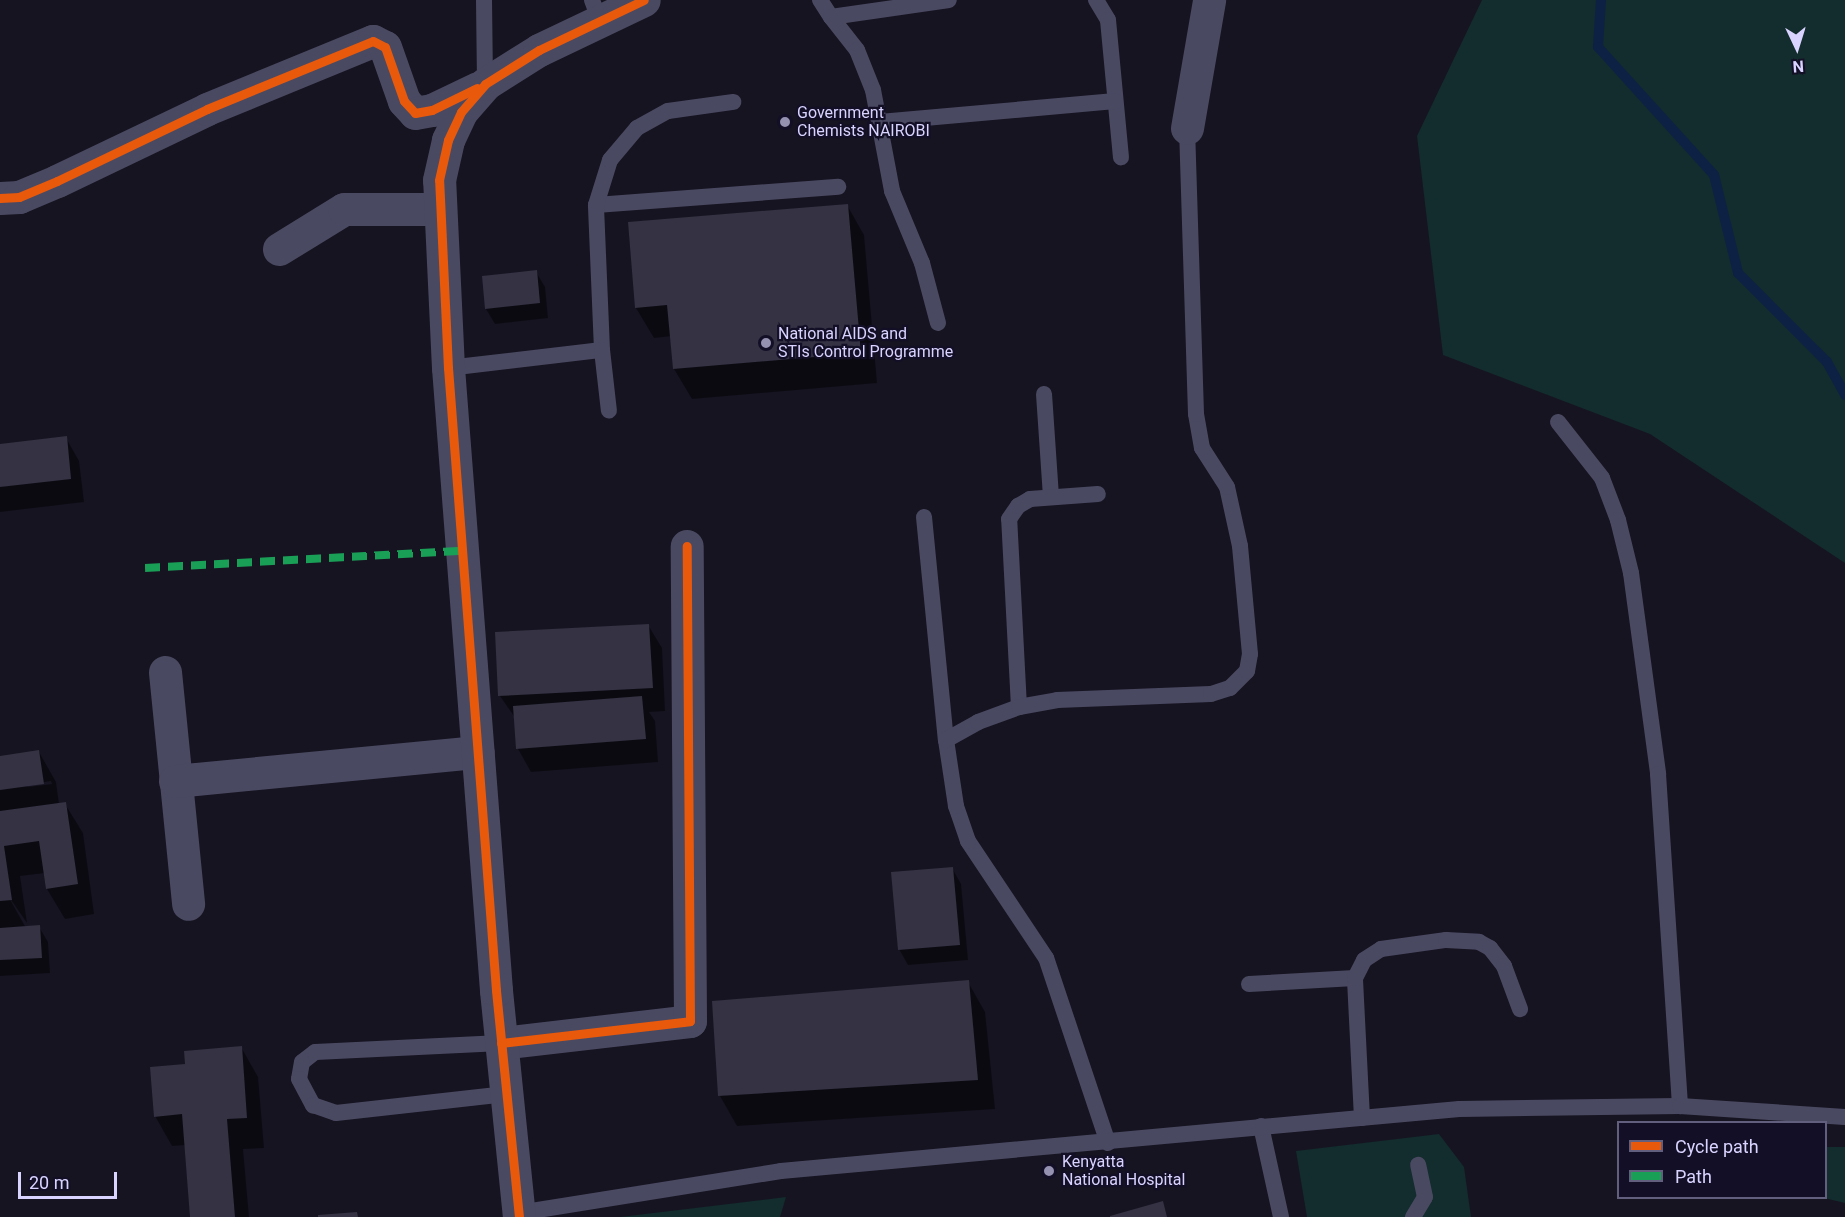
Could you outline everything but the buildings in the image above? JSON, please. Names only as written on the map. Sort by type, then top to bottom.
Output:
[{"type":"street","points":[[0,198],[19,197],[207,109],[373,41],[385,47],[404,102],[415,113],[432,110],[485,84],[595,9],[644,0]]},
{"type":"street","points":[[1187,128],[1209,0]]},
{"type":"street","points":[[485,84],[461,112],[448,140],[439,180],[439,209],[448,368],[501,1043],[519,1215]]},
{"type":"street","points":[[279,249],[344,208],[439,209]]},
{"type":"street","points":[[501,1043],[690,1021],[687,546]]},
{"type":"street","points":[[165,672],[188,904]]},
{"type":"street","points":[[176,781],[478,752]]},
{"type":"lane","points":[[484,0],[485,84]]},
{"type":"lane","points":[[820,0],[857,50],[880,122],[892,190],[922,263],[938,323]]},
{"type":"lane","points":[[831,17],[949,0]]},
{"type":"lane","points":[[1096,0],[1108,20],[1121,157]]},
{"type":"lane","points":[[880,122],[1115,101]]},
{"type":"lane","points":[[609,411],[602,350],[596,205],[610,160],[637,128],[668,111],[733,102]]},
{"type":"lane","points":[[946,740],[978,722],[1019,707],[1057,700],[1211,694],[1230,688],[1247,672],[1250,654],[1240,546],[1227,487],[1202,448],[1196,414],[1187,128]]},
{"type":"lane","points":[[596,205],[838,187]]},
{"type":"lane","points":[[448,368],[602,350]]},
{"type":"lane","points":[[1044,394],[1051,497]]},
{"type":"lane","points":[[1558,422],[1602,478],[1618,520],[1631,573],[1658,774],[1680,1106]]},
{"type":"lane","points":[[1019,707],[1009,519],[1018,506],[1030,499],[1098,494]]},
{"type":"lane","points":[[924,517],[946,740],[956,806],[968,841],[1046,958],[1108,1143]]},
{"type":"lane","points":[[1362,1118],[1355,978],[1364,960],[1381,949],[1446,940],[1479,942],[1490,948],[1504,966],[1520,1009]]},
{"type":"lane","points":[[1249,984],[1355,978]]},
{"type":"lane","points":[[501,1043],[315,1052],[303,1062],[299,1079],[313,1105],[336,1113],[506,1094]]},
{"type":"lane","points":[[519,1215],[781,1171],[1108,1143],[1261,1126],[1459,1109],[1680,1106],[1845,1117]]},
{"type":"lane","points":[[1261,1126],[1281,1217]]},
{"type":"lane","points":[[1413,1217],[1425,1197],[1418,1165]]},
{"type":"green space","points":[[1482,0],[1845,0],[1845,563],[1650,434],[1443,355],[1417,136]]},
{"type":"green space","points":[[1439,1134],[1464,1167],[1471,1217],[1307,1217],[1296,1151]]},
{"type":"green space","points":[[1827,1147],[1845,1147],[1845,1203],[1827,1199]]},
{"type":"green space","points":[[786,1197],[780,1217],[620,1217]]},
{"type":"waterway","points":[[1601,0],[1598,47],[1714,175],[1738,273],[1827,362],[1845,395]]},
{"type":"marked path","points":[[145,568],[463,551]]},
{"type":"cycle path","points":[[519,1217],[496,990],[448,368],[439,180],[448,140],[461,112],[485,84],[539,50],[644,0]]},
{"type":"cycle path","points":[[0,198],[19,197],[207,109],[373,41],[385,47],[404,101],[415,113],[432,110],[477,88]]},
{"type":"cycle path","points":[[501,1043],[690,1021],[687,546]]},
{"type":"place","name":"Government Chemists NAIROBI","points":[[785,122]]},
{"type":"place","name":"National AIDS and STIs Control Programme","points":[[766,343]]},
{"type":"place","name":"Kenyatta National Hospital","points":[[1049,1171]]}]
